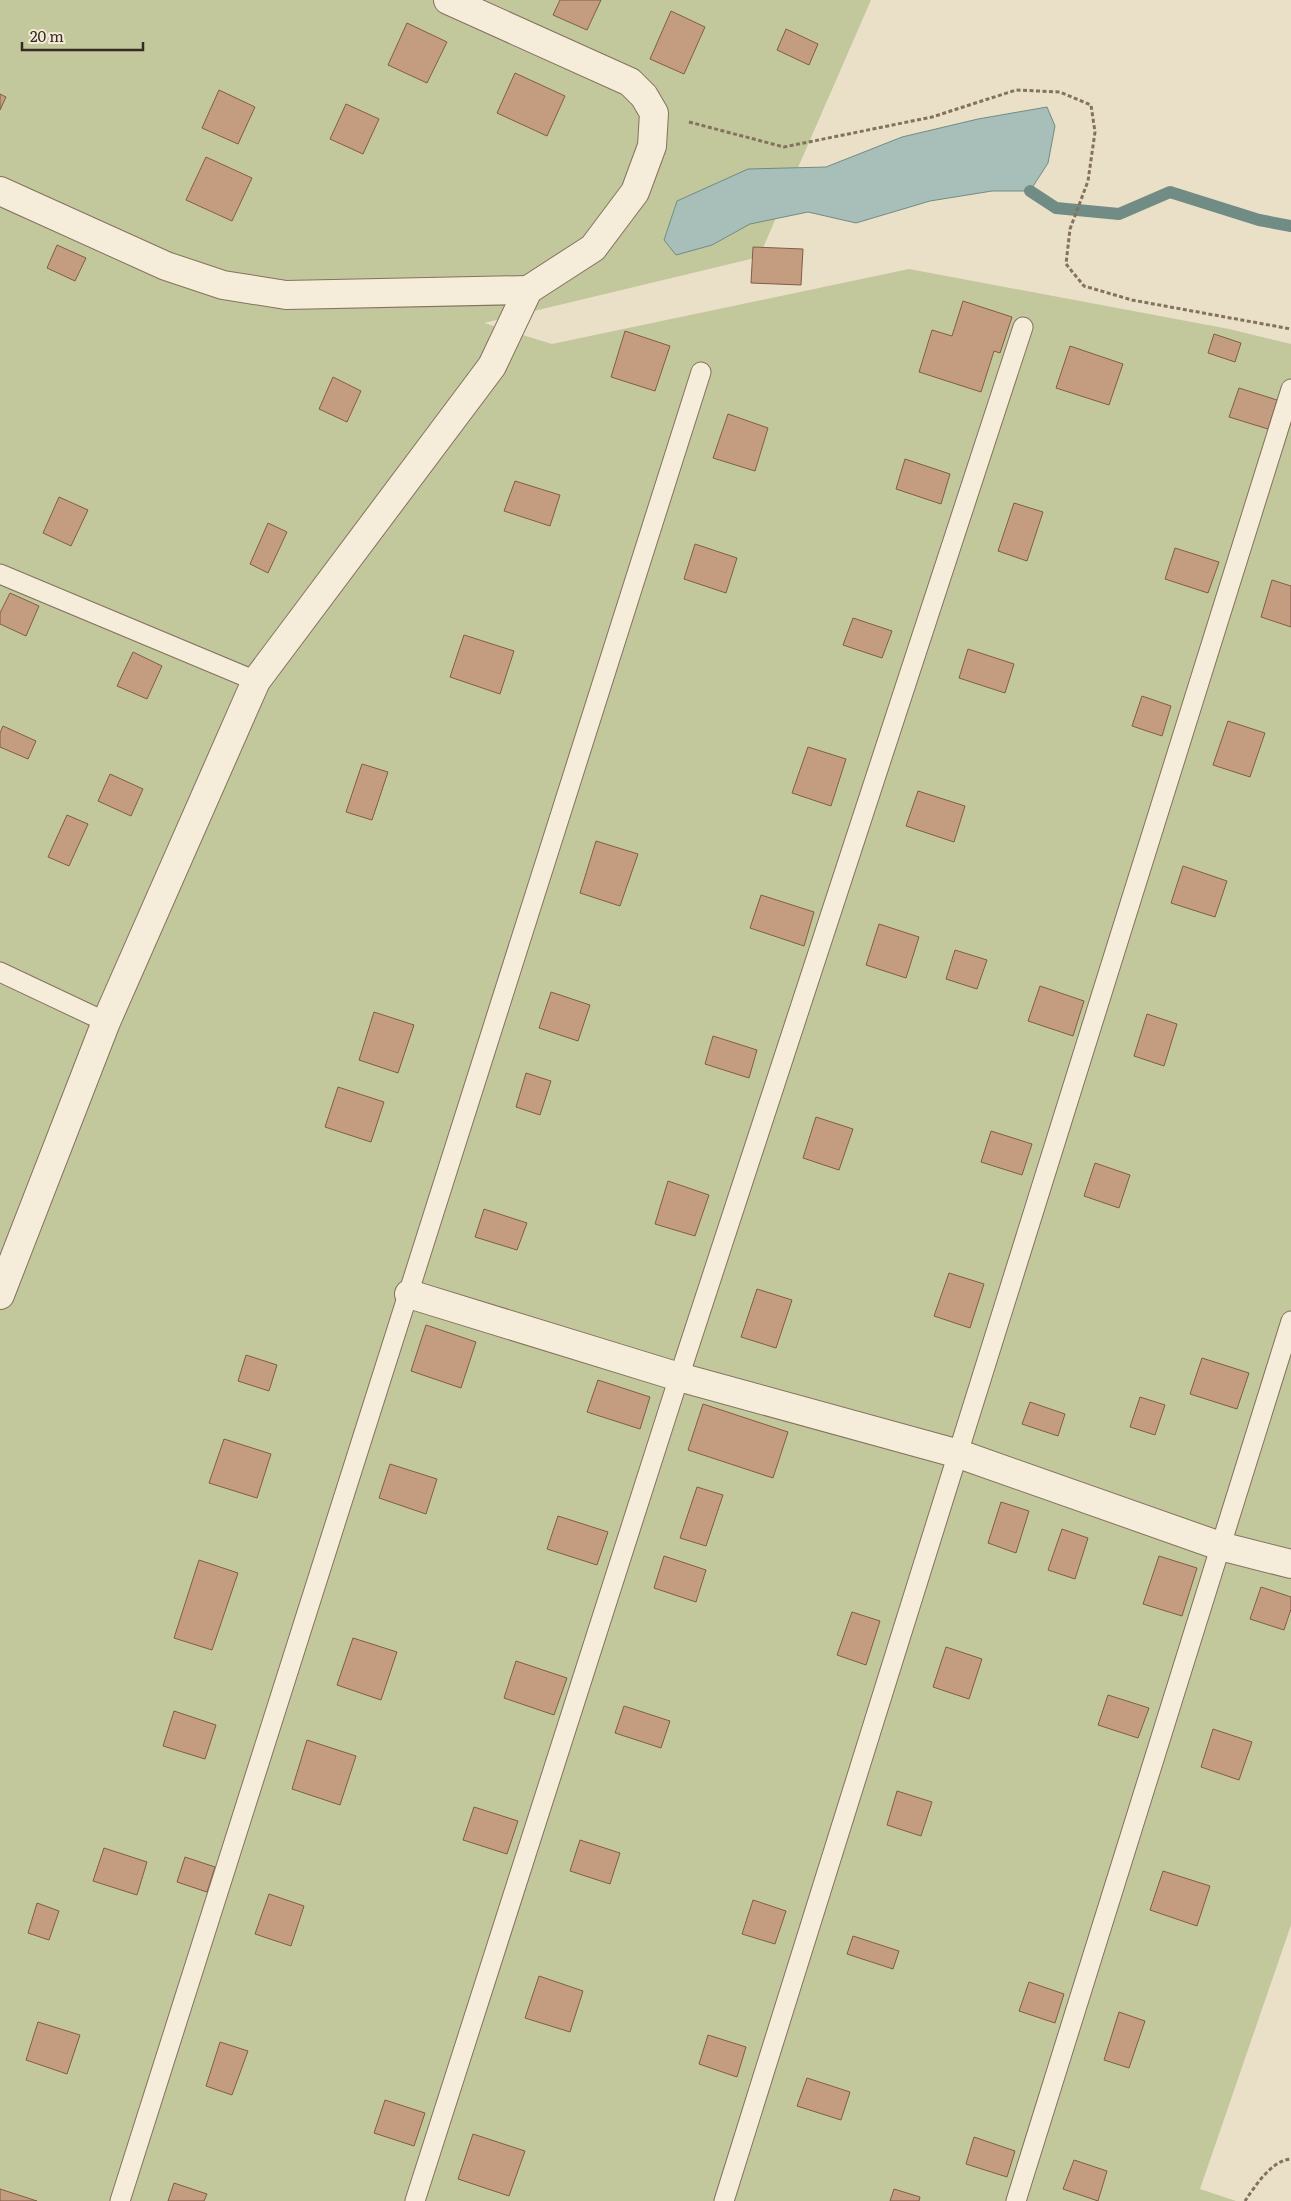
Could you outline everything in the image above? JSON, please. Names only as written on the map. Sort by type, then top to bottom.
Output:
[{"type":"street","points":[[0,191],[166,266],[223,285],[286,295],[528,290],[593,248],[636,192],[652,146],[654,113],[644,96],[630,82],[448,0]]},
{"type":"street","points":[[0,1295],[106,1022],[256,681],[492,366],[528,290]]},
{"type":"street","points":[[409,1294],[679,1377],[960,1454],[1220,1546],[1291,1564]]},
{"type":"lane","points":[[415,2201],[679,1377],[1023,327]]},
{"type":"lane","points":[[120,2201],[701,372]]},
{"type":"lane","points":[[724,2201],[960,1454],[1291,389]]},
{"type":"lane","points":[[0,574],[256,681]]},
{"type":"lane","points":[[0,972],[106,1022]]},
{"type":"lane","points":[[1016,2201],[1291,1321]]},
{"type":"path","points":[[654,113],[784,147],[932,117],[1016,90],[1060,92],[1091,105],[1095,132],[1088,181],[1070,230],[1066,264],[1084,286],[1132,300],[1291,329]]},
{"type":"path","points":[[1245,2201],[1254,2188],[1282,2160],[1291,2159]]},
{"type":"green space","points":[[0,0],[871,0],[759,257],[484,323],[552,344],[909,269],[1229,329],[1291,344],[1291,1925],[1200,2189],[1236,2201],[0,2201]]},
{"type":"water","points":[[1047,107],[1055,126],[1048,163],[1030,191],[992,191],[930,201],[856,223],[808,212],[750,224],[712,245],[676,255],[664,240],[677,201],[748,169],[826,167],[902,137],[978,119]]},
{"type":"building","points":[[560,0],[601,0],[587,30],[553,15]]},
{"type":"building","points":[[671,11],[705,27],[684,74],[650,59]]},
{"type":"building","points":[[407,23],[447,42],[427,83],[388,65]]},
{"type":"building","points":[[786,29],[818,44],[809,65],[777,50]]},
{"type":"building","points":[[515,73],[565,96],[547,136],[497,113]]},
{"type":"building","points":[[219,90],[255,107],[238,144],[202,128]]},
{"type":"building","points":[[0,94],[6,97],[0,110]]},
{"type":"building","points":[[346,104],[379,119],[363,154],[330,139]]},
{"type":"building","points":[[206,157],[252,178],[232,221],[186,200]]},
{"type":"building","points":[[57,245],[86,258],[75,281],[47,268]]},
{"type":"building","points":[[753,247],[803,249],[801,285],[751,283]]},
{"type":"building","points":[[963,301],[1012,317],[1000,353],[994,351],[981,392],[919,372],[932,330],[952,336]]},
{"type":"building","points":[[625,331],[670,346],[655,391],[611,377]]},
{"type":"building","points":[[1214,334],[1241,343],[1235,362],[1208,353]]},
{"type":"building","points":[[1070,346],[1123,364],[1109,405],[1056,388]]},
{"type":"building","points":[[333,377],[361,391],[347,422],[319,409]]},
{"type":"building","points":[[1239,388],[1277,400],[1268,429],[1229,417]]},
{"type":"building","points":[[728,414],[768,428],[755,471],[713,458]]},
{"type":"building","points":[[905,459],[950,474],[941,504],[896,489]]},
{"type":"building","points":[[515,481],[560,495],[550,526],[504,511]]},
{"type":"building","points":[[59,497],[88,510],[71,546],[43,533]]},
{"type":"building","points":[[1014,503],[1043,512],[1027,561],[998,551]]},
{"type":"building","points":[[268,523],[287,532],[268,573],[250,564]]},
{"type":"building","points":[[695,544],[737,558],[726,593],[684,579]]},
{"type":"building","points":[[1175,548],[1219,562],[1208,593],[1165,579]]},
{"type":"building","points":[[1272,580],[1291,586],[1291,627],[1261,617]]},
{"type":"building","points":[[10,593],[39,606],[26,636],[0,624],[0,613]]},
{"type":"building","points":[[853,618],[892,631],[882,658],[843,645]]},
{"type":"building","points":[[464,635],[514,651],[500,694],[450,677]]},
{"type":"building","points":[[968,649],[1014,664],[1005,693],[959,678]]},
{"type":"building","points":[[133,652],[162,666],[147,699],[117,686]]},
{"type":"building","points":[[1142,696],[1171,706],[1162,736],[1132,726]]},
{"type":"building","points":[[1228,721],[1265,733],[1250,777],[1213,765]]},
{"type":"building","points":[[3,726],[36,741],[28,759],[0,747],[0,733]]},
{"type":"building","points":[[808,747],[846,759],[831,806],[792,793]]},
{"type":"building","points":[[362,764],[388,772],[372,820],[346,812]]},
{"type":"building","points":[[110,774],[143,789],[131,816],[98,801]]},
{"type":"building","points":[[918,791],[965,806],[954,842],[906,826]]},
{"type":"building","points":[[67,815],[88,824],[69,866],[48,857]]},
{"type":"building","points":[[596,841],[638,854],[620,906],[580,893]]},
{"type":"building","points":[[1183,866],[1227,881],[1215,917],[1171,903]]},
{"type":"building","points":[[761,895],[814,912],[804,946],[750,928]]},
{"type":"building","points":[[879,924],[919,937],[906,978],[866,965]]},
{"type":"building","points":[[955,950],[987,960],[977,989],[946,979]]},
{"type":"building","points":[[1040,986],[1084,1001],[1073,1036],[1028,1021]]},
{"type":"building","points":[[551,992],[590,1005],[578,1041],[539,1028]]},
{"type":"building","points":[[374,1012],[414,1025],[398,1073],[359,1060]]},
{"type":"building","points":[[1147,1014],[1177,1024],[1164,1066],[1134,1056]]},
{"type":"building","points":[[713,1036],[757,1050],[749,1078],[705,1064]]},
{"type":"building","points":[[526,1073],[551,1081],[540,1115],[516,1107]]},
{"type":"building","points":[[338,1087],[384,1102],[371,1142],[325,1127]]},
{"type":"building","points":[[816,1117],[853,1129],[839,1170],[803,1158]]},
{"type":"building","points":[[991,1131],[1032,1144],[1022,1175],[981,1162]]},
{"type":"building","points":[[1095,1163],[1130,1175],[1119,1208],[1084,1196]]},
{"type":"building","points":[[668,1181],[709,1195],[695,1236],[655,1224]]},
{"type":"building","points":[[484,1209],[527,1223],[517,1250],[475,1237]]},
{"type":"building","points":[[949,1273],[984,1284],[970,1328],[934,1316]]},
{"type":"building","points":[[757,1289],[792,1300],[776,1348],[741,1337]]},
{"type":"building","points":[[426,1325],[476,1342],[461,1388],[411,1371]]},
{"type":"building","points":[[246,1355],[277,1365],[269,1391],[238,1381]]},
{"type":"building","points":[[1202,1358],[1249,1373],[1237,1409],[1190,1394]]},
{"type":"building","points":[[598,1380],[650,1397],[640,1429],[587,1412]]},
{"type":"building","points":[[1140,1397],[1165,1405],[1155,1435],[1130,1427]]},
{"type":"building","points":[[1030,1402],[1065,1414],[1058,1436],[1022,1424]]},
{"type":"building","points":[[703,1404],[788,1432],[773,1478],[688,1450]]},
{"type":"building","points":[[224,1439],[271,1454],[257,1498],[209,1483]]},
{"type":"building","points":[[390,1464],[437,1479],[426,1514],[379,1498]]},
{"type":"building","points":[[697,1487],[723,1495],[706,1546],[680,1538]]},
{"type":"building","points":[[1001,1502],[1029,1511],[1016,1553],[988,1543]]},
{"type":"building","points":[[558,1516],[608,1532],[597,1565],[547,1549]]},
{"type":"building","points":[[1062,1529],[1088,1538],[1075,1579],[1048,1570]]},
{"type":"building","points":[[664,1556],[706,1570],[696,1602],[654,1588]]},
{"type":"building","points":[[1159,1556],[1197,1568],[1182,1616],[1143,1604]]},
{"type":"building","points":[[199,1560],[238,1573],[212,1650],[174,1638]]},
{"type":"building","points":[[1261,1587],[1291,1597],[1291,1609],[1284,1630],[1250,1619]]},
{"type":"building","points":[[852,1612],[880,1621],[866,1665],[837,1655]]},
{"type":"building","points":[[353,1638],[397,1652],[381,1700],[337,1685]]},
{"type":"building","points":[[946,1647],[982,1659],[969,1699],[933,1687]]},
{"type":"building","points":[[516,1661],[567,1678],[554,1715],[504,1698]]},
{"type":"building","points":[[1108,1695],[1149,1708],[1138,1738],[1098,1725]]},
{"type":"building","points":[[624,1706],[670,1721],[661,1748],[615,1733]]},
{"type":"building","points":[[174,1711],[216,1725],[205,1759],[163,1746]]},
{"type":"building","points":[[1213,1729],[1252,1742],[1239,1780],[1201,1767]]},
{"type":"building","points":[[307,1740],[356,1756],[340,1805],[292,1789]]},
{"type":"building","points":[[897,1791],[932,1802],[921,1836],[887,1825]]},
{"type":"building","points":[[474,1807],[518,1821],[507,1854],[463,1840]]},
{"type":"building","points":[[580,1840],[620,1853],[610,1884],[570,1871]]},
{"type":"building","points":[[104,1848],[147,1862],[137,1895],[93,1881]]},
{"type":"building","points":[[185,1857],[215,1867],[207,1892],[177,1882]]},
{"type":"building","points":[[1163,1871],[1210,1886],[1197,1926],[1150,1910]]},
{"type":"building","points":[[269,1894],[304,1906],[291,1946],[255,1934]]},
{"type":"building","points":[[753,1900],[786,1911],[775,1944],[742,1934]]},
{"type":"building","points":[[37,1903],[59,1911],[49,1940],[28,1933]]},
{"type":"building","points":[[853,1936],[899,1951],[893,1969],[847,1954]]},
{"type":"building","points":[[539,1976],[583,1991],[570,2032],[525,2018]]},
{"type":"building","points":[[1029,1982],[1064,1994],[1055,2023],[1019,2011]]},
{"type":"building","points":[[1119,2012],[1145,2021],[1129,2068],[1104,2060]]},
{"type":"building","points":[[38,2022],[80,2035],[67,2074],[26,2060]]},
{"type":"building","points":[[708,2035],[746,2047],[737,2077],[699,2064]]},
{"type":"building","points":[[220,2042],[248,2051],[232,2095],[206,2086]]},
{"type":"building","points":[[807,2078],[850,2092],[841,2120],[797,2106]]},
{"type":"building","points":[[385,2100],[425,2113],[414,2146],[374,2133]]},
{"type":"building","points":[[473,2134],[525,2151],[509,2196],[458,2179]]},
{"type":"building","points":[[974,2137],[1015,2151],[1007,2177],[966,2164]]},
{"type":"building","points":[[1074,2160],[1107,2171],[1098,2201],[1063,2189]]},
{"type":"building","points":[[174,2183],[207,2194],[204,2201],[168,2201]]},
{"type":"building","points":[[0,2189],[37,2201],[0,2201]]},
{"type":"building","points":[[894,2189],[920,2197],[919,2201],[890,2201]]},
{"type":"waterway","points":[[1030,191],[1056,208],[1119,214],[1170,192],[1259,220],[1291,226]]}]
